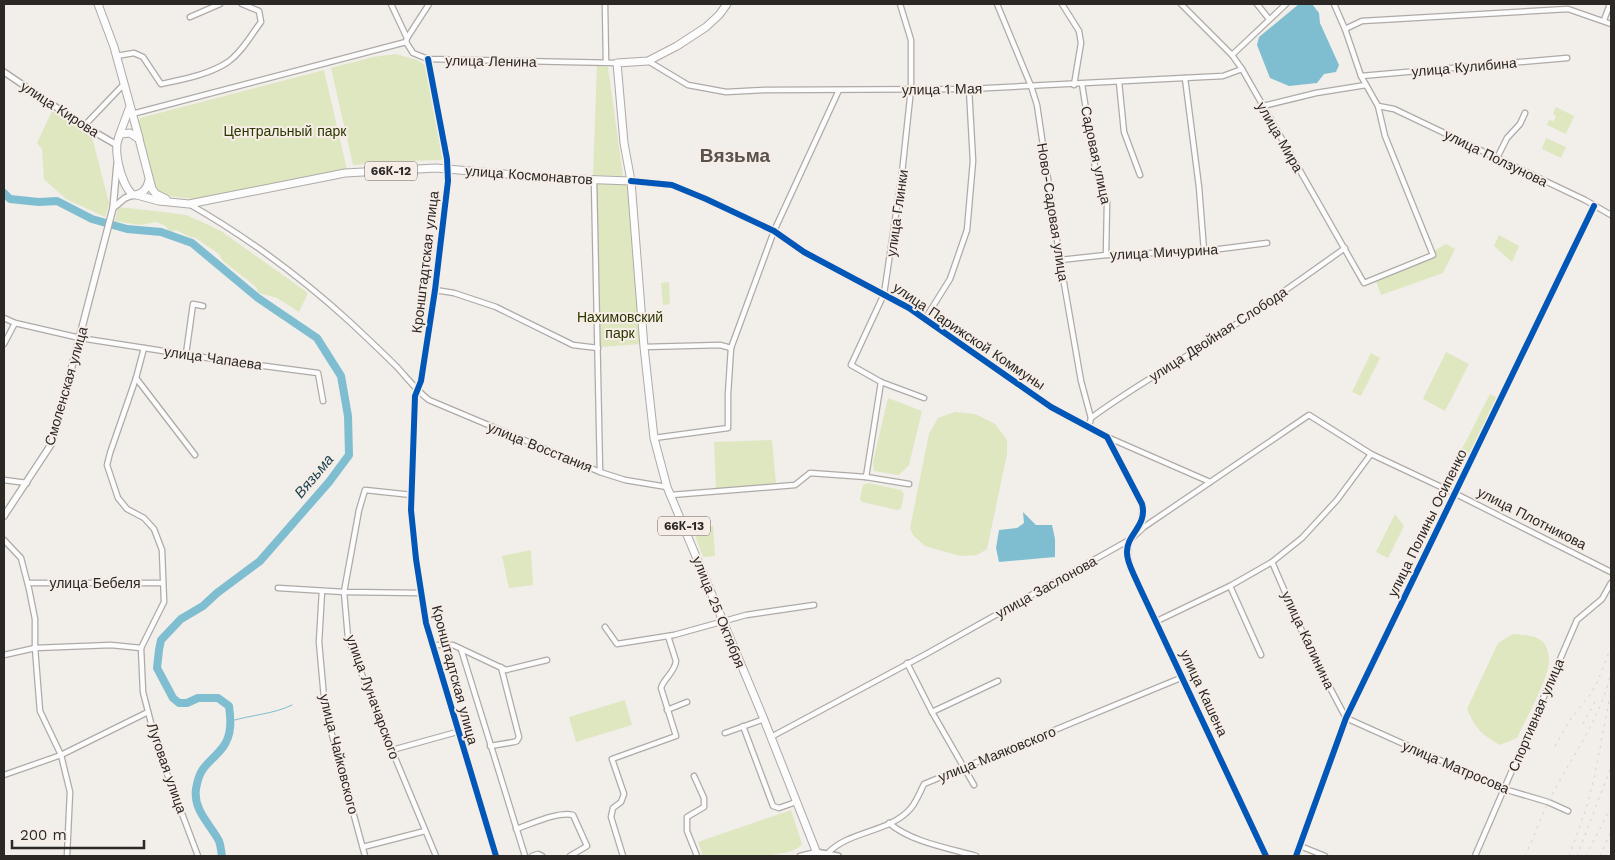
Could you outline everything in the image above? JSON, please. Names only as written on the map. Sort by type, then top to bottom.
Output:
[{"type":"main road","points":[[98,4],[116,56],[149,180],[156,194],[175,203]]},
{"type":"main road","name":"улица Ленина","points":[[617,63],[648,61],[677,46],[706,27],[719,15],[727,4]]},
{"type":"main road","name":"улица 25 Октября","points":[[617,63],[624,143],[631,182],[644,347],[654,438],[667,487],[764,719],[817,854]]},
{"type":"main road","points":[[130,112],[119,136],[117,156],[126,185],[135,195]]},
{"type":"main road","points":[[119,136],[130,133],[139,139]]},
{"type":"main road","name":"Смоленская улица","points":[[4,516],[52,443],[112,209],[117,156]]},
{"type":"main road","name":"улица Космонавтов","points":[[190,204],[345,173],[448,168],[530,176],[631,182]]},
{"type":"main road","points":[[112,209],[120,201],[144,191],[149,180]]},
{"type":"main road","name":"66К-12","points":[[135,195],[153,200],[190,204]]},
{"type":"street","points":[[190,17],[220,4]]},
{"type":"street","points":[[116,56],[134,53],[142,57],[161,84],[197,77],[229,61],[242,48],[261,22],[259,11],[242,4]]},
{"type":"street","points":[[391,4],[407,40]]},
{"type":"street","points":[[130,112],[325,64],[407,40],[429,4]]},
{"type":"street","points":[[605,4],[606,62]]},
{"type":"street","name":"улица Глинки","points":[[900,4],[911,40],[911,90],[902,173],[884,294],[851,365],[881,382],[924,398]]},
{"type":"street","name":"Ново-Садовая улица","points":[[996,4],[1038,106],[1060,260],[1081,380],[1091,418],[1089,426]]},
{"type":"street","points":[[1062,4],[1079,31],[1081,42],[1074,85]]},
{"type":"street","name":"улица Мира","points":[[1181,4],[1232,55],[1242,69],[1364,283],[1433,256],[1385,136],[1378,106]]},
{"type":"street","points":[[1257,4],[1268,19]]},
{"type":"street","points":[[1232,55],[1286,4]]},
{"type":"street","points":[[1334,4],[1345,29],[1361,76],[1378,106]]},
{"type":"street","points":[[1604,20],[1610,4]]},
{"type":"street","points":[[1345,29],[1362,22],[1568,9],[1611,24]]},
{"type":"street","name":"улица Ленина","points":[[407,40],[413,53],[428,60],[617,63]]},
{"type":"street","name":"улица Кулибина","points":[[1361,76],[1566,58]]},
{"type":"street","name":"Кронштадтская улица","points":[[428,60],[448,168],[435,290],[422,381],[415,396],[412,495],[416,559],[426,623],[457,732],[496,856]]},
{"type":"street","name":"улица 1 Мая","points":[[648,61],[688,85],[726,92],[969,89],[1074,85],[1223,76],[1242,69]]},
{"type":"street","name":"улица Кирова","points":[[4,72],[84,126],[117,145]]},
{"type":"street","points":[[1185,78],[1199,187],[1204,251]]},
{"type":"street","points":[[1119,82],[1124,132],[1140,175]]},
{"type":"street","points":[[84,126],[124,84]]},
{"type":"street","name":"Садовая улица","points":[[1082,84],[1095,167],[1107,202],[1106,255]]},
{"type":"street","points":[[1263,106],[1316,93],[1366,85]]},
{"type":"street","points":[[925,319],[950,279],[967,230],[972,161],[969,89]]},
{"type":"street","points":[[654,438],[728,428],[731,348],[774,231],[840,90]]},
{"type":"street","name":"улица Ползунова","points":[[1378,106],[1394,108],[1611,215]]},
{"type":"street","points":[[1497,158],[1507,138],[1520,124],[1525,113]]},
{"type":"street","points":[[594,180],[600,472]]},
{"type":"street","name":"улица Парижской Коммуны","points":[[631,182],[672,185],[774,231],[804,252],[884,294],[925,319],[1050,407],[1107,437]]},
{"type":"street","name":"улица Восстания","points":[[190,204],[259,250],[326,301],[378,348],[418,391],[429,400],[600,472],[625,480],[667,487]]},
{"type":"street","name":"улица Полины Осипенко","points":[[1296,856],[1346,718],[1594,206]]},
{"type":"street","name":"улица Мичурина","points":[[1060,260],[1106,255],[1204,251],[1268,243]]},
{"type":"street","name":"улица Двойная Слобода","points":[[1091,418],[1108,405],[1207,343],[1345,248]]},
{"type":"street","points":[[435,290],[454,293],[492,306],[573,345],[598,348]]},
{"type":"street","points":[[186,354],[193,304],[203,306]]},
{"type":"street","name":"улица Чапаева","points":[[4,318],[15,323],[80,338],[318,373],[323,401]]},
{"type":"street","points":[[4,344],[15,323]]},
{"type":"street","points":[[644,347],[720,345],[731,348]]},
{"type":"street","points":[[4,655],[35,648],[112,645],[142,648],[164,602],[162,550],[154,529],[144,518],[127,509],[118,498],[107,464],[144,348]]},
{"type":"street","points":[[136,378],[195,455]]},
{"type":"street","points":[[866,476],[881,382]]},
{"type":"street","name":"улица Плотникова","points":[[1309,415],[1371,454],[1456,494],[1611,572]]},
{"type":"street","name":"улица Заслонова","points":[[771,737],[1056,582],[1131,539],[1210,482],[1309,415]]},
{"type":"street","points":[[1107,437],[1210,482]]},
{"type":"street","points":[[1107,437],[1142,504],[1142,520],[1131,539]]},
{"type":"street","points":[[1157,621],[1230,586],[1272,562],[1302,538],[1337,500],[1371,454]]},
{"type":"street","points":[[671,495],[794,485],[810,473],[866,476],[909,484]]},
{"type":"street","points":[[4,480],[27,483]]},
{"type":"street","name":"улица Луначарского","points":[[412,495],[365,490],[359,510],[344,592],[348,638],[436,856]]},
{"type":"street","name":"улица Кашена","points":[[1131,539],[1127,555],[1138,584],[1266,856]]},
{"type":"street","points":[[4,540],[21,558],[28,583],[34,619],[40,711],[61,755],[70,792],[67,856]]},
{"type":"street","name":"улица Калинина","points":[[1272,562],[1311,652],[1346,718]]},
{"type":"street","name":"улица Бебеля","points":[[28,583],[163,583]]},
{"type":"street","name":"Спортивная улица","points":[[1475,856],[1577,620],[1602,599],[1611,583]]},
{"type":"street","points":[[1230,586],[1261,656]]},
{"type":"street","points":[[278,588],[344,592],[420,593]]},
{"type":"street","name":"улица Чайковского","points":[[322,591],[319,642],[325,709],[365,856]]},
{"type":"street","points":[[605,627],[617,644],[668,636],[746,615],[814,605]]},
{"type":"street","points":[[623,856],[611,817],[613,808],[620,802],[624,794],[612,759],[676,736],[661,688],[662,683],[673,671],[676,661],[668,636]]},
{"type":"street","points":[[432,645],[453,645],[506,670],[547,660]]},
{"type":"street","name":"Луговая улица","points":[[142,648],[143,692],[158,750],[198,856]]},
{"type":"street","points":[[461,649],[524,856]]},
{"type":"street","points":[[906,663],[974,785]]},
{"type":"street","points":[[490,746],[514,742],[519,737],[500,667]]},
{"type":"street","name":"улица Маяковского","points":[[828,853],[838,844],[898,819],[911,808],[924,784],[1183,677]]},
{"type":"street","points":[[932,712],[998,681]]},
{"type":"street","points":[[667,710],[687,702]]},
{"type":"street","points":[[4,775],[61,755],[148,712]]},
{"type":"street","name":"улица Матросова","points":[[1346,718],[1504,789],[1548,802],[1568,811]]},
{"type":"street","points":[[725,733],[764,719]]},
{"type":"street","points":[[743,726],[773,806],[779,808],[796,802]]},
{"type":"street","points":[[392,750],[457,732]]},
{"type":"street","points":[[694,776],[704,798],[704,808],[687,816],[687,831],[697,856]]},
{"type":"street","points":[[516,829],[549,818],[567,814],[573,815],[586,846],[570,856]]},
{"type":"street","points":[[889,823],[910,837],[976,856]]},
{"type":"street","points":[[363,847],[425,831]]},
{"type":"street","points":[[1300,846],[1325,856]]},
{"type":"street","points":[[800,856],[828,853],[838,856]]},
{"type":"street","points":[[532,856],[538,854],[542,856]]},
{"type":"green space","points":[[396,54],[417,60],[425,65],[444,160],[353,165],[331,68],[373,57]]},
{"type":"green space","points":[[597,66],[608,67],[623,176],[593,175]]},
{"type":"green space","name":"Центральный парк","points":[[324,70],[347,170],[194,199],[166,196],[156,190],[139,123],[140,118]]},
{"type":"green space","points":[[1556,107],[1574,116],[1566,134],[1547,125],[1549,120],[1554,121],[1556,116],[1553,114]]},
{"type":"green space","points":[[52,111],[91,133],[109,203],[105,217],[66,199],[44,179],[42,149],[37,143]]},
{"type":"green space","points":[[1546,138],[1566,147],[1561,158],[1542,149]]},
{"type":"green space","name":"Нахимовский парк","points":[[596,183],[627,184],[641,344],[601,347]]},
{"type":"green space","points":[[118,207],[186,215],[221,231],[308,293],[299,312],[277,298],[259,293],[256,287],[223,261],[219,254],[194,237],[192,238],[176,230],[171,232],[166,226],[156,222],[140,225],[115,221]]},
{"type":"green space","points":[[1499,235],[1519,246],[1512,262],[1494,246]]},
{"type":"green space","points":[[1446,244],[1455,249],[1443,273],[1381,295],[1376,281],[1436,257],[1434,251]]},
{"type":"green space","points":[[669,282],[670,304],[663,305],[661,283]]},
{"type":"green space","points":[[1446,352],[1469,364],[1445,411],[1423,399]]},
{"type":"green space","points":[[1371,353],[1380,358],[1361,396],[1352,392]]},
{"type":"green space","points":[[1490,394],[1498,398],[1471,454],[1462,449]]},
{"type":"green space","points":[[888,398],[922,411],[909,465],[899,475],[874,471],[873,462]]},
{"type":"green space","points":[[955,412],[975,414],[995,424],[1007,440],[1007,454],[987,549],[977,555],[960,556],[925,546],[913,535],[910,528],[929,434],[938,418]]},
{"type":"green space","points":[[772,440],[776,484],[716,489],[714,442]]},
{"type":"green space","points":[[868,483],[901,490],[904,494],[901,508],[898,510],[862,502],[860,499],[863,485]]},
{"type":"green space","points":[[1395,514],[1404,526],[1388,558],[1376,552]]},
{"type":"green space","points":[[713,526],[715,556],[703,557],[692,527]]},
{"type":"green space","points":[[531,550],[533,585],[509,588],[502,556]]},
{"type":"green space","points":[[1513,634],[1529,636],[1540,640],[1547,648],[1549,661],[1541,689],[1517,738],[1500,745],[1480,730],[1467,709],[1498,643]]},
{"type":"green space","points":[[625,700],[632,725],[576,742],[569,717]]},
{"type":"green space","points":[[791,810],[802,844],[796,849],[772,855],[703,856],[698,842]]},
{"type":"water","points":[[1299,4],[1312,4],[1319,13],[1320,23],[1339,65],[1336,72],[1324,74],[1317,83],[1289,86],[1270,78],[1257,45],[1259,37]]},
{"type":"water","points":[[1023,512],[1036,525],[1052,525],[1055,539],[1055,557],[999,562],[996,548],[999,530],[1017,528],[1024,523]]},
{"type":"waterway","name":"Вязьма","points":[[4,193],[10,199],[39,202],[57,201],[92,219],[127,229],[161,232],[192,243],[258,298],[317,338],[341,376],[348,416],[349,455],[329,482],[260,561],[217,593],[203,606],[181,619],[161,640],[157,668],[173,698],[179,703],[187,703],[198,698],[218,698],[229,706],[228,738],[223,747],[203,769],[196,789],[197,804],[219,841],[222,856]]},
{"type":"waterway","points":[[231,721],[292,705]]},
{"type":"railway","points":[[1555,746],[1570,720],[1597,683],[1611,647]]},
{"type":"railway","points":[[1525,856],[1556,787],[1600,707],[1611,672]]},
{"type":"railway","points":[[1569,856],[1585,812],[1594,779],[1611,691]]},
{"type":"railway","points":[[1583,724],[1597,698]]},
{"type":"railway","points":[[1577,856],[1611,767]]},
{"type":"railway","points":[[1586,856],[1611,807]]},
{"type":"railway","points":[[1600,856],[1611,831]]},
{"type":"cycle path","points":[[428,59],[447,159],[448,181],[435,290],[421,381],[415,396],[411,510],[426,623],[496,856]]},
{"type":"cycle path","points":[[631,181],[672,185],[774,231],[804,252],[909,308],[1051,407],[1107,437],[1142,504],[1142,518],[1128,546],[1127,557],[1129,565],[1266,856]]},
{"type":"cycle path","points":[[1296,856],[1346,718],[1594,206]]},
{"type":"district","name":"Вязьма","points":[[735,155]]}]
